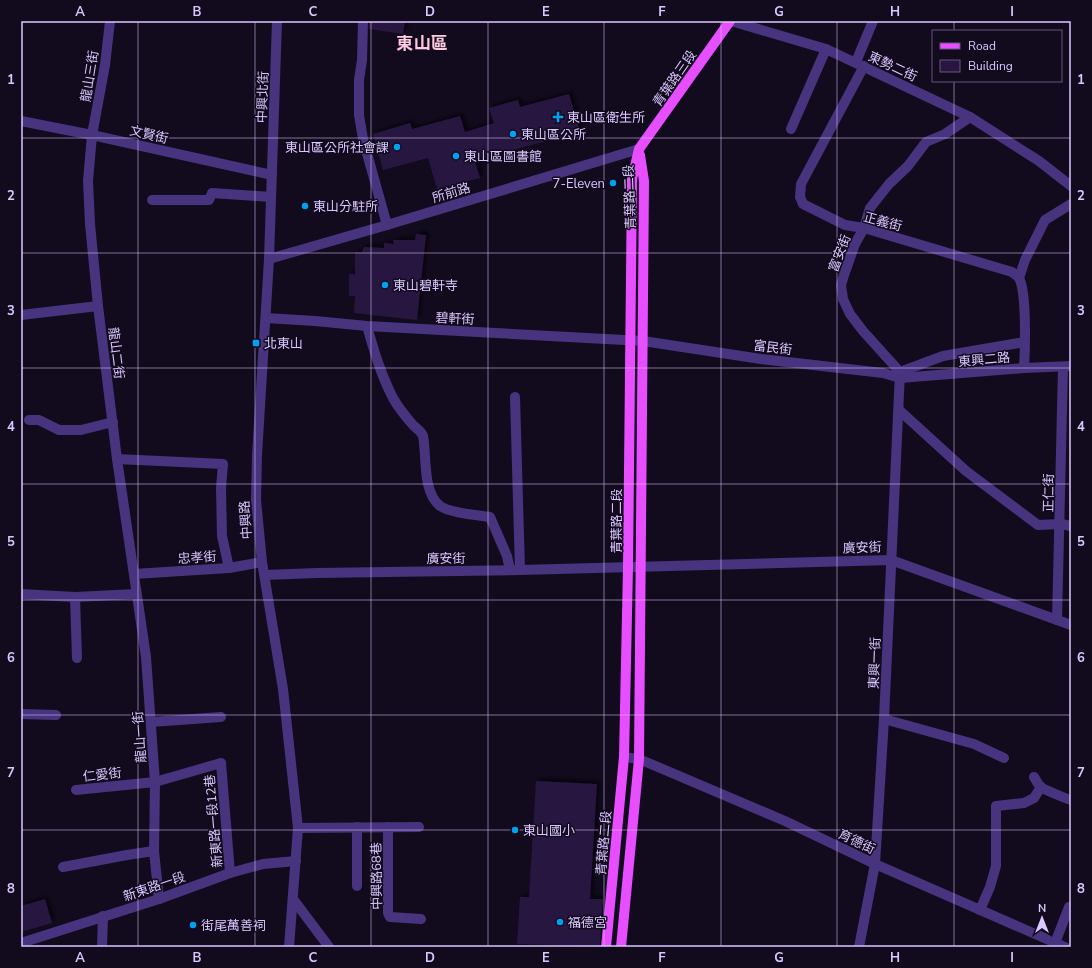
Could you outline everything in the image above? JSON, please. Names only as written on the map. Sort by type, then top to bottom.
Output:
[{"type":"main road","name":"青葉路三段","points":[[639,149],[730,21]]},
{"type":"main road","name":"青葉路二段","points":[[606,947],[624,757],[628,567],[632,179],[639,149]]},
{"type":"main road","name":"青葉路二段","points":[[621,947],[639,759],[644,181],[639,149]]},
{"type":"street","name":"龍山三街","points":[[92,135],[105,65],[110,21]]},
{"type":"street","name":"中興北街","points":[[272,175],[278,21]]},
{"type":"street","points":[[363,21],[362,60],[359,80],[359,115],[363,139],[386,225]]},
{"type":"street","name":"東勢二街","points":[[730,21],[826,49],[970,117],[1039,161],[1071,186]]},
{"type":"street","name":"正義街","points":[[872,21],[860,64],[801,184],[800,197],[803,204],[845,225],[864,228],[1012,272],[1019,278]]},
{"type":"street","points":[[791,129],[826,49]]},
{"type":"street","name":"富安街","points":[[900,375],[850,314],[843,299],[841,285],[854,244],[864,228],[870,208],[890,184],[908,166],[926,142],[945,134],[970,117]]},
{"type":"street","name":"文賢街","points":[[21,121],[92,135],[272,175]]},
{"type":"street","name":"龍山二街","points":[[92,135],[88,181],[90,224],[98,306],[134,574]]},
{"type":"street","name":"所前路","points":[[269,259],[639,149]]},
{"type":"street","name":"中興路","points":[[272,175],[266,318],[257,455],[256,500],[262,562],[283,689],[298,828],[293,899]]},
{"type":"street","points":[[152,200],[209,200],[212,193],[271,197]]},
{"type":"street","points":[[1024,368],[1025,342],[1023,296],[1019,278],[1025,260],[1045,220],[1071,204]]},
{"type":"street","points":[[21,315],[98,306]]},
{"type":"street","name":"碧軒街","points":[[266,318],[367,326],[643,341]]},
{"type":"street","points":[[367,326],[383,376],[393,399],[422,435],[428,482],[433,497],[440,506],[453,512],[490,517],[499,534],[507,556],[515,570]]},
{"type":"street","name":"富民街","points":[[643,341],[761,359],[900,375]]},
{"type":"street","points":[[900,375],[943,356],[1025,342]]},
{"type":"street","name":"東興二路","points":[[900,375],[1067,366]]},
{"type":"street","name":"正仁街","points":[[1057,620],[1067,366]]},
{"type":"street","name":"東興一街","points":[[859,947],[875,864],[884,719],[900,375]]},
{"type":"street","points":[[515,397],[515,570]]},
{"type":"street","points":[[899,410],[966,471],[1038,525],[1061,524],[1071,526]]},
{"type":"street","points":[[29,420],[39,420],[59,430],[81,430],[113,422]]},
{"type":"street","points":[[118,459],[223,464],[221,488],[222,536],[229,568]]},
{"type":"street","name":"廣安街","points":[[265,575],[891,560],[1071,625]]},
{"type":"street","name":"忠孝街","points":[[134,574],[229,568],[262,562]]},
{"type":"street","name":"龍山一街","points":[[134,574],[146,656],[155,782],[154,851],[159,899]]},
{"type":"street","points":[[21,594],[75,597],[136,594]]},
{"type":"street","points":[[75,597],[77,658]]},
{"type":"street","points":[[21,714],[56,715]]},
{"type":"street","points":[[151,722],[221,717]]},
{"type":"street","points":[[884,719],[974,744],[1004,758]]},
{"type":"street","name":"育德街","points":[[624,757],[639,759],[785,821],[875,864],[1060,945]]},
{"type":"street","name":"新東路一段12巷","points":[[155,782],[220,763],[230,873]]},
{"type":"street","points":[[1034,777],[1041,787],[1071,800]]},
{"type":"street","name":"仁愛街","points":[[76,790],[155,782]]},
{"type":"street","points":[[980,910],[990,887],[996,866],[996,806],[1024,802],[1034,798],[1041,787]]},
{"type":"street","points":[[357,886],[358,827]]},
{"type":"street","name":"中興路68巷","points":[[388,827],[388,913],[390,918],[421,919]]},
{"type":"street","points":[[298,828],[420,827]]},
{"type":"street","points":[[63,867],[154,851]]},
{"type":"street","name":"新東路一段","points":[[21,943],[159,899],[230,873],[263,864],[296,861]]},
{"type":"street","points":[[289,947],[293,899]]},
{"type":"street","points":[[293,899],[329,947]]},
{"type":"street","points":[[1060,945],[1064,916],[1069,907],[1071,907]]},
{"type":"street","points":[[102,947],[103,916]]},
{"type":"building","points":[[369,21],[405,21],[403,34],[369,29]]},
{"type":"building","points":[[569,94],[580,132],[479,159],[480,160],[475,162],[480,178],[437,189],[428,158],[383,170],[373,134],[410,123],[412,129],[460,116],[465,132],[494,123],[489,108],[518,100],[520,107]]},
{"type":"building","name":"東山碧軒寺","points":[[416,234],[426,235],[417,320],[354,313],[355,296],[349,296],[349,274],[355,274],[355,252],[362,252],[364,247],[384,248],[384,243],[394,244],[393,240],[415,240]]},
{"type":"building","points":[[536,781],[597,784],[590,899],[603,899],[600,946],[517,944],[520,897],[529,897]]},
{"type":"building","points":[[45,899],[52,923],[21,932],[21,906]]},
{"type":"place","name":"東山區衛生所","points":[[558,117]]},
{"type":"place","name":"東山區公所","points":[[513,134]]},
{"type":"place","name":"東山區公所社會課","points":[[397,147]]},
{"type":"place","name":"東山區圖書館","points":[[456,156]]},
{"type":"place","name":"7-Eleven","points":[[613,183]]},
{"type":"place","name":"東山分駐所","points":[[305,206]]},
{"type":"place","name":"東山碧軒寺","points":[[385,285]]},
{"type":"place","name":"北東山","points":[[256,343]]},
{"type":"place","name":"東山國小","points":[[515,830]]},
{"type":"place","name":"福德宮","points":[[560,922]]},
{"type":"place","name":"街尾萬善祠","points":[[193,925]]},
{"type":"district","name":"東山區","points":[[422,43]]}]
